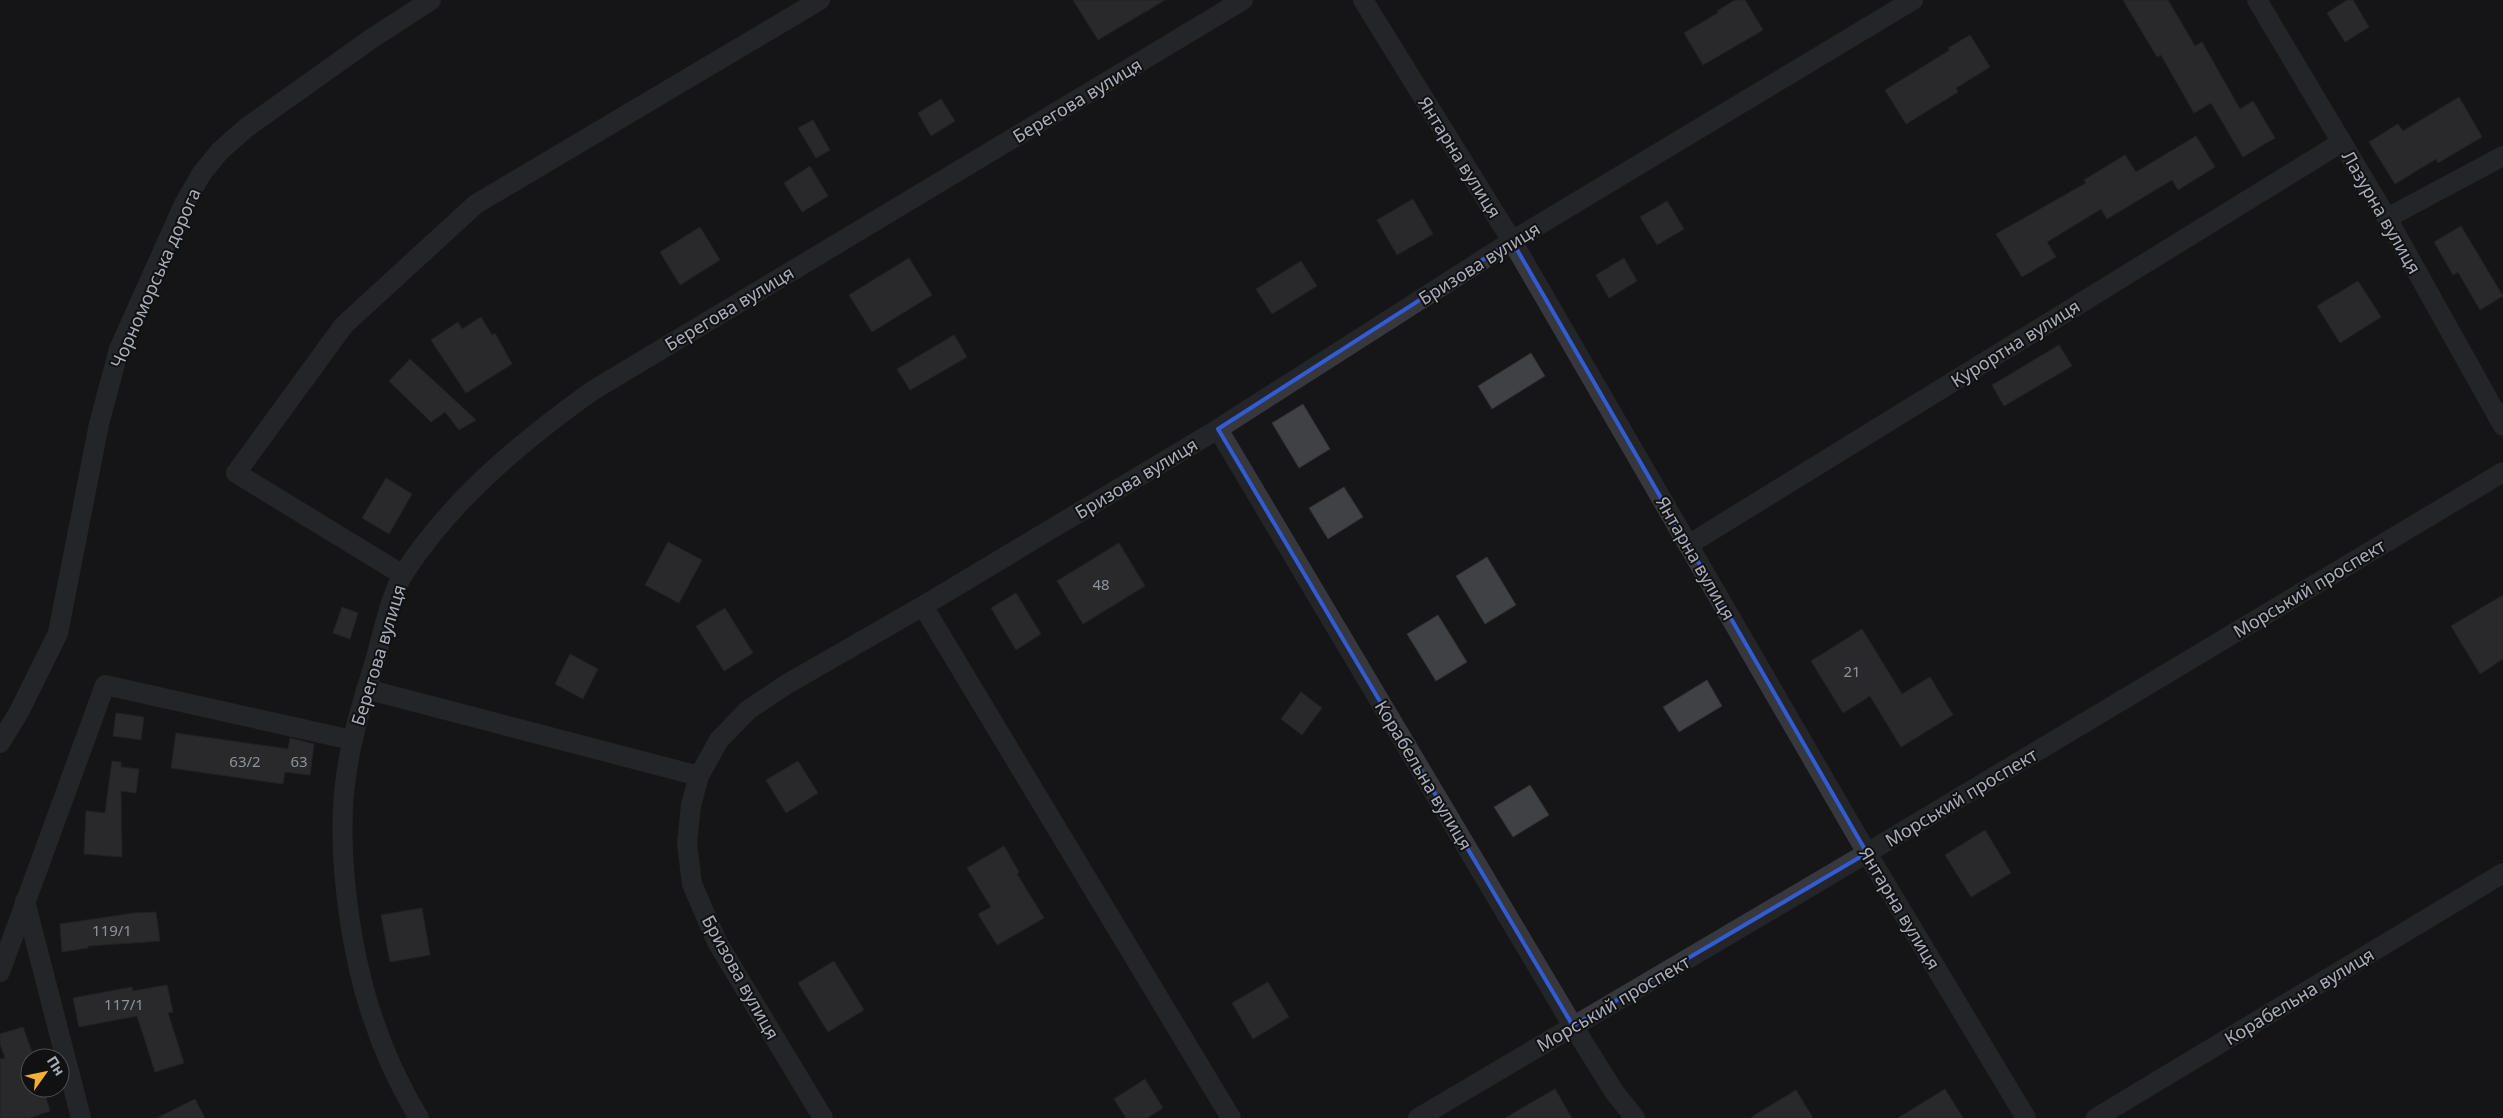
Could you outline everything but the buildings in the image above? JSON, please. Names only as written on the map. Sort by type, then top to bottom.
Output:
[{"type":"street","name":"Чорноморська дорога","points":[[0,743],[19,712],[58,633],[99,424],[120,349],[184,204],[202,173],[220,151],[246,128],[371,39],[431,0]]},
{"type":"street","points":[[403,574],[236,473],[344,325],[476,204],[820,0]]},
{"type":"street","name":"Берегова вулиця","points":[[419,1118],[380,1040],[359,975],[347,911],[342,834],[345,780],[352,740],[403,574],[439,526],[480,482],[533,434],[592,391],[1243,0]]},
{"type":"street","name":"Янтарна вулиця","points":[[1363,0],[1512,241],[1867,853],[2026,1118]]},
{"type":"street","name":"Бризова вулиця","points":[[823,1118],[717,942],[692,884],[687,843],[691,805],[698,776],[719,740],[748,710],[787,684],[923,606],[1218,429],[1512,241],[1913,0]]},
{"type":"street","name":"Лазурна вулиця","points":[[2257,0],[2387,218],[2503,426]]},
{"type":"street","name":"Курортна вулиця","points":[[1688,545],[2342,142]]},
{"type":"street","points":[[2387,218],[2503,156]]},
{"type":"street","name":"Корабельна вулиця","points":[[1218,429],[1573,1026],[1615,1093],[1635,1118]]},
{"type":"street","name":"Морський проспект","points":[[1418,1118],[1867,853],[2503,472]]},
{"type":"street","points":[[923,606],[1231,1118]]},
{"type":"street","name":"Берегова вулиця","points":[[0,972],[24,901],[106,684],[352,740]]},
{"type":"street","points":[[366,690],[698,776]]},
{"type":"street","name":"Корабельна вулиця","points":[[2096,1118],[2503,873]]},
{"type":"street","points":[[24,901],[82,1118]]},
{"type":"highlighted area","points":[[1512,241],[1867,853],[1573,1026],[1218,429]]}]
